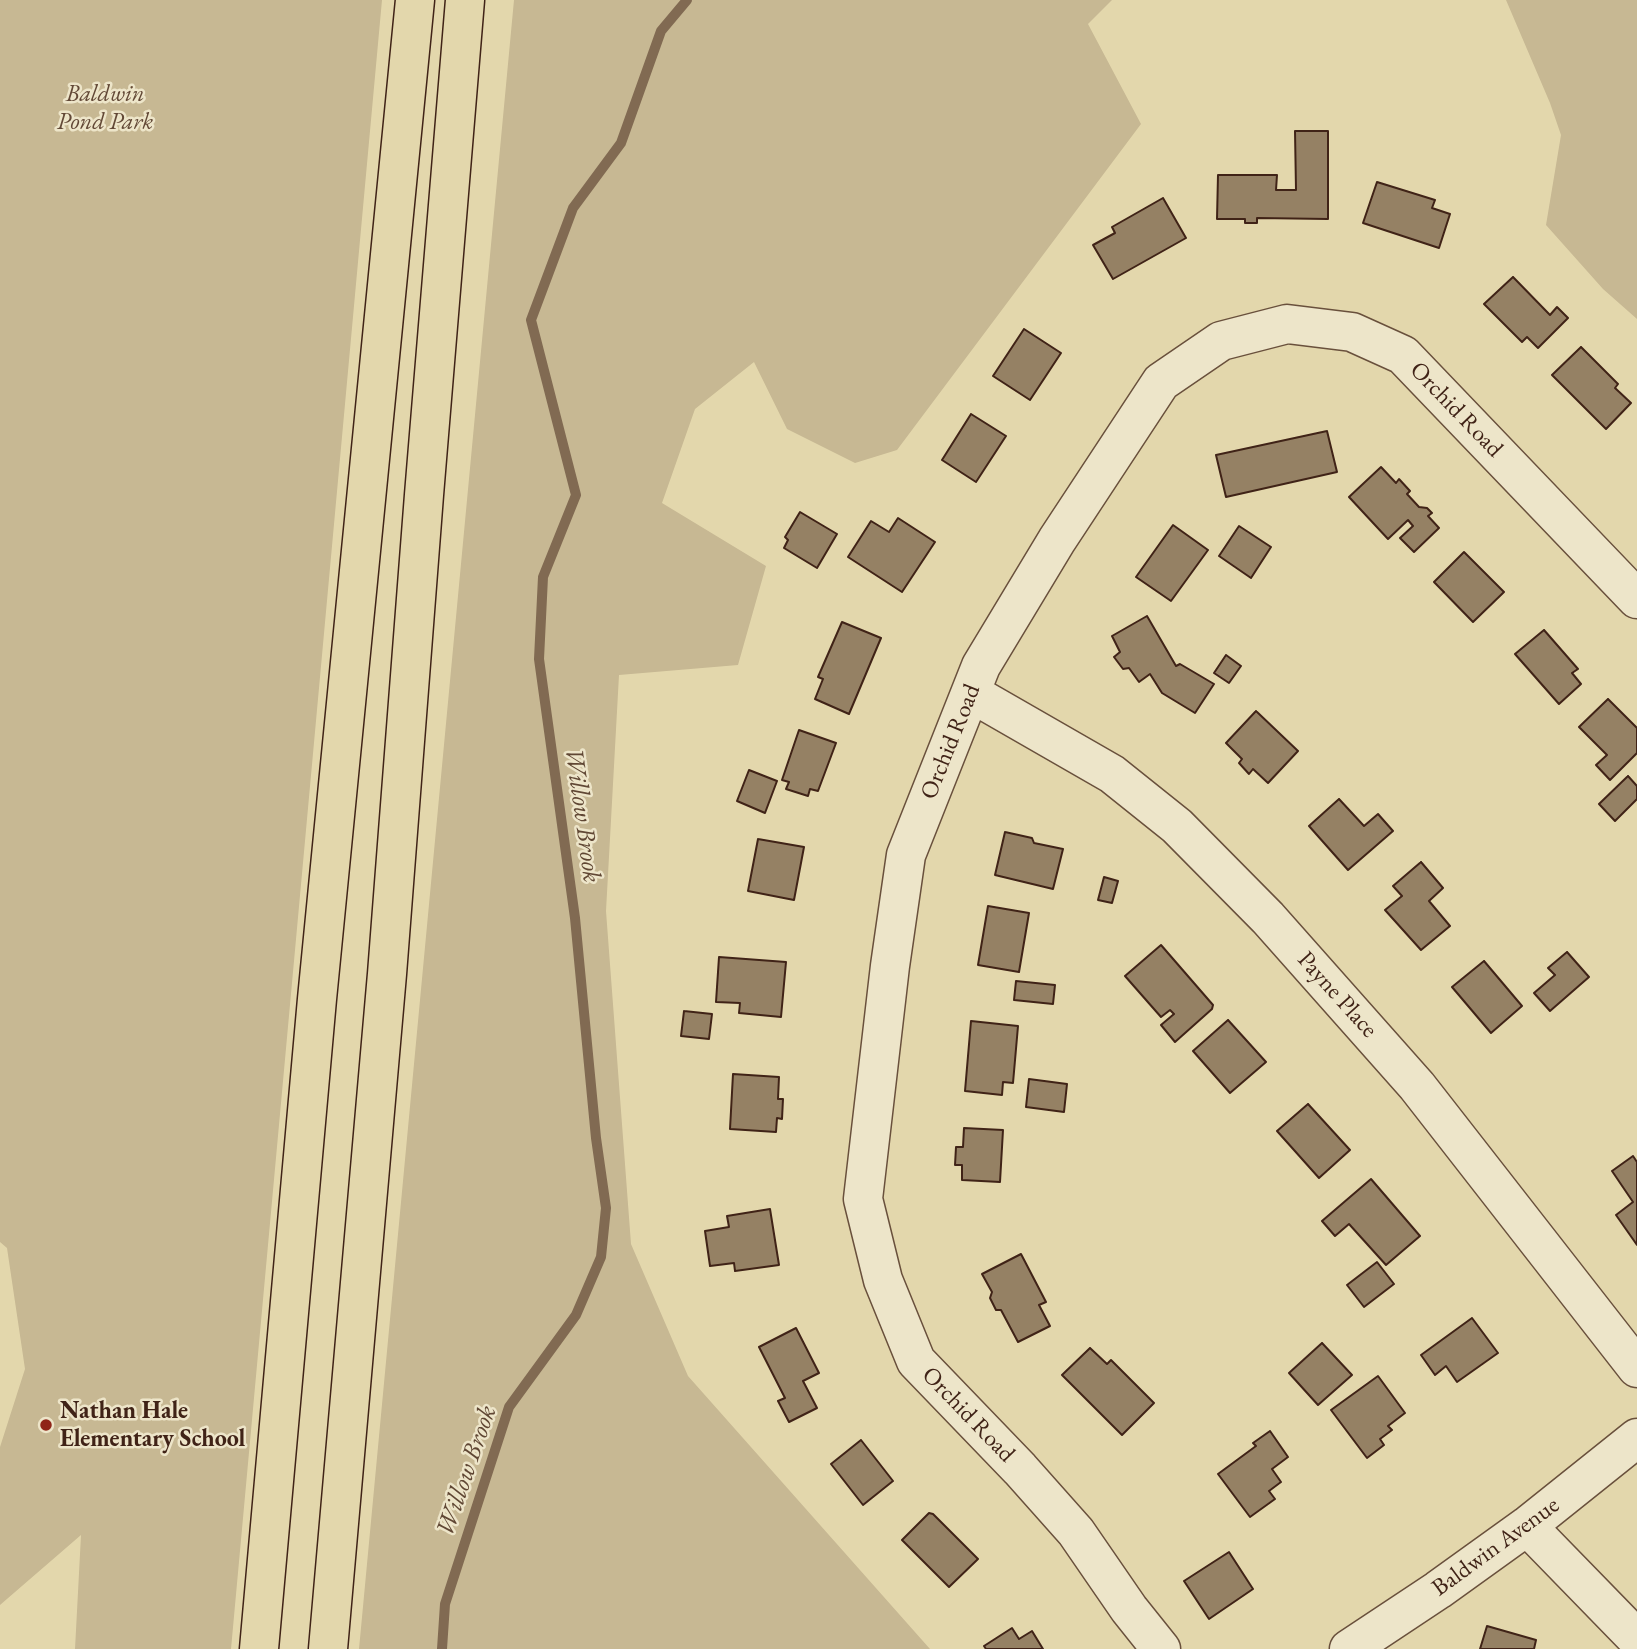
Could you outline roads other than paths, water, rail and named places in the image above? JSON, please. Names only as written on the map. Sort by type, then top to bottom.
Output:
[{"type":"highway","points":[[259,1649],[317,999],[415,0]]},
{"type":"highway","points":[[328,1649],[383,1015],[465,0]]},
{"type":"street","name":"Orchid Road","points":[[1161,1649],[1129,1609],[1076,1532],[1020,1469],[916,1361],[883,1280],[863,1199],[890,966],[906,855],[981,666],[1057,540],[1161,382],[1221,341],[1287,324],[1352,332],[1403,355],[1637,599]]},
{"type":"street","name":"Payne Place","points":[[971,693],[1112,774],[1177,826],[1268,918],[1417,1086],[1637,1368]]},
{"type":"street","name":"Baldwin Avenue","points":[[1349,1649],[1527,1526],[1637,1438]]},
{"type":"street","points":[[1527,1526],[1637,1639]]},
{"type":"waterway","name":"Willow Brook","points":[[442,1649],[445,1604],[509,1407],[576,1315],[601,1257],[606,1208],[596,1138],[575,918],[539,659],[543,577],[576,495],[531,320],[573,208],[621,143],[661,31],[687,0]]},
{"type":"place","name":"Nathan Hale Elementary School","points":[[46,1425]]},
{"type":"park label","name":"Baldwin Pond Park","points":[[105,108]]}]
